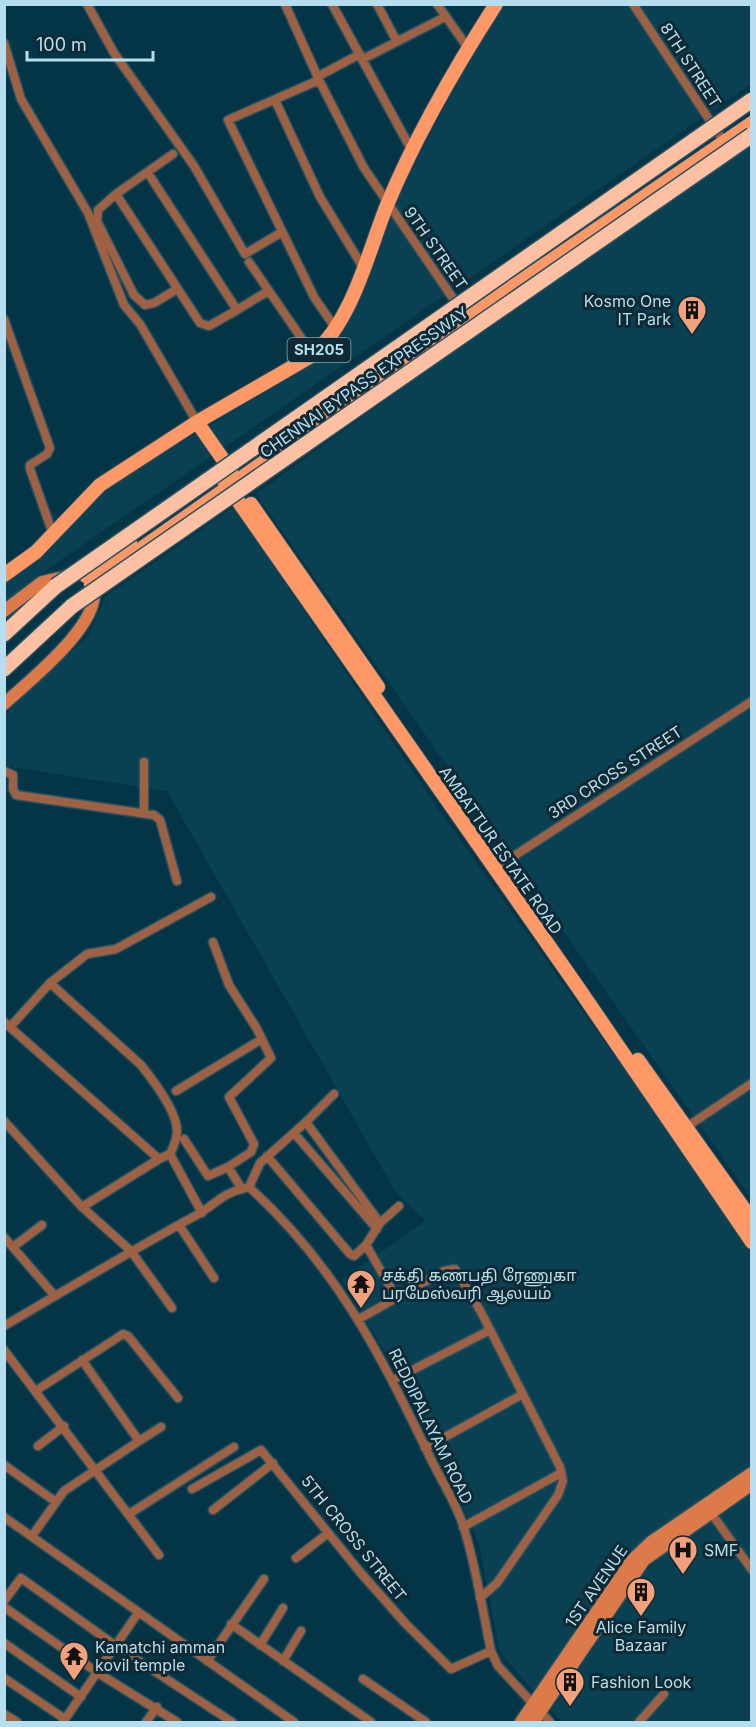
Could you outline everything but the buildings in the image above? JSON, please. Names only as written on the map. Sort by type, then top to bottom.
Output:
[{"type":"highway","name":"CHENNAI BYPASS EXPRESSWAY","points":[[4,634],[56,586],[752,100]]},
{"type":"highway","name":"CHENNAI BYPASS EXPRESSWAY","points":[[4,669],[72,606],[752,135]]},
{"type":"main road","name":"SH205","points":[[4,575],[36,552],[100,484],[197,422],[314,355],[336,329],[364,269],[387,205],[412,151],[468,48],[496,4]]},
{"type":"main road","points":[[88,580],[229,478],[720,137],[752,108]]},
{"type":"main road","points":[[720,137],[752,123]]},
{"type":"main road","name":"AMBATTUR ESTATE ROAD","points":[[197,422],[229,478],[577,986],[681,1130],[752,1220]]},
{"type":"main road","points":[[4,611],[42,582],[77,575],[88,580],[95,591],[89,614],[78,635],[4,704]]},
{"type":"main road","name":"AMBATTUR ESTATE ROAD","points":[[681,1130],[752,1242]]},
{"type":"main road","name":"1ST AVENUE","points":[[708,1508],[752,1473]]},
{"type":"main road","name":"1ST AVENUE","points":[[533,1722],[538,1708],[632,1560],[651,1542],[752,1484]]},
{"type":"main road","name":"1ST AVENUE","points":[[521,1722],[538,1708]]},
{"type":"street","points":[[87,4],[114,53],[194,166],[246,254],[282,232]]},
{"type":"street","name":"9TH STREET","points":[[285,4],[318,79],[364,168],[463,314]]},
{"type":"street","points":[[332,4],[412,151]]},
{"type":"street","points":[[377,4],[396,40]]},
{"type":"street","points":[[437,4],[468,48]]},
{"type":"street","name":"8TH STREET","points":[[633,4],[720,137]]},
{"type":"street","points":[[336,329],[314,297],[228,120],[275,100],[444,17]]},
{"type":"street","points":[[4,43],[21,99],[88,213],[124,305],[140,324],[197,422]]},
{"type":"street","points":[[275,100],[320,197],[364,269]]},
{"type":"street","points":[[173,154],[116,194],[98,210],[97,221],[134,295],[145,305],[154,303],[177,290]]},
{"type":"street","points":[[148,173],[237,310]]},
{"type":"street","points":[[116,194],[177,290],[204,327],[268,291]]},
{"type":"street","points":[[249,262],[314,355]]},
{"type":"street","points":[[4,319],[50,448],[47,454],[30,465],[30,469],[53,534]]},
{"type":"street","name":"3RD CROSS STREET","points":[[497,867],[752,701]]},
{"type":"street","points":[[144,762],[144,812]]},
{"type":"street","points":[[4,771],[13,776],[13,789],[16,795],[144,812],[160,820],[177,881]]},
{"type":"street","points":[[159,1159],[7,1024],[87,954],[116,949],[211,897]]},
{"type":"street","points":[[184,1139],[208,1176],[228,1167],[255,1147],[229,1097],[270,1061],[270,1054],[262,1039],[229,985],[213,942]]},
{"type":"street","points":[[50,984],[141,1065],[151,1078],[164,1098],[177,1130],[171,1154],[202,1213]]},
{"type":"street","points":[[176,1091],[262,1039]]},
{"type":"street","points":[[681,1130],[752,1083]]},
{"type":"street","points":[[4,1326],[202,1213],[225,1193],[245,1188],[267,1156],[334,1094]]},
{"type":"street","points":[[4,1121],[82,1207],[132,1251],[171,1308]]},
{"type":"street","points":[[306,1122],[378,1226]]},
{"type":"street","points":[[294,1133],[378,1226]]},
{"type":"street","points":[[82,1207],[159,1159],[171,1154]]},
{"type":"street","points":[[267,1156],[354,1256],[366,1245],[378,1226],[399,1206]]},
{"type":"street","name":"REDDIPALAYAM ROAD","points":[[228,1167],[245,1188],[328,1272],[359,1319],[393,1380],[463,1527],[491,1651],[498,1666],[550,1722]]},
{"type":"street","points":[[13,1247],[42,1225]]},
{"type":"street","points":[[179,1225],[214,1278]]},
{"type":"street","points":[[4,1238],[55,1296]]},
{"type":"street","points":[[366,1245],[396,1297]]},
{"type":"street","points":[[359,1319],[444,1271],[455,1269],[490,1330],[561,1473],[563,1481],[558,1494],[497,1583],[480,1598]]},
{"type":"street","points":[[393,1380],[490,1330]]},
{"type":"street","points":[[37,1390],[120,1335],[126,1334],[178,1398]]},
{"type":"street","points":[[4,1350],[37,1390],[159,1555]]},
{"type":"street","points":[[81,1360],[139,1441]]},
{"type":"street","points":[[425,1448],[522,1394]]},
{"type":"street","points":[[38,1446],[64,1426]]},
{"type":"street","points":[[32,1536],[64,1491],[161,1427]]},
{"type":"street","points":[[129,1514],[234,1447]]},
{"type":"street","points":[[192,1489],[257,1450],[264,1452],[273,1463],[213,1510]]},
{"type":"street","name":"5TH CROSS STREET","points":[[273,1463],[328,1533],[405,1623],[450,1669],[491,1651]]},
{"type":"street","points":[[4,1465],[56,1502]]},
{"type":"street","points":[[463,1527],[561,1473]]},
{"type":"street","points":[[708,1508],[752,1570]]},
{"type":"street","points":[[4,1517],[294,1722]]},
{"type":"street","points":[[296,1558],[328,1533]]},
{"type":"street","points":[[4,1601],[21,1578],[227,1721]]},
{"type":"street","points":[[207,1661],[264,1579]]},
{"type":"street","points":[[4,1607],[98,1673],[157,1707],[177,1722]]},
{"type":"street","points":[[260,1645],[283,1608]]},
{"type":"street","points":[[4,1678],[64,1721],[138,1613]]},
{"type":"street","points":[[231,1624],[371,1722]]},
{"type":"street","points":[[284,1661],[301,1631]]},
{"type":"street","points":[[4,1643],[81,1697]]},
{"type":"street","points":[[363,1679],[426,1722]]},
{"type":"street","points":[[639,1722],[664,1694]]},
{"type":"street","points":[[146,1722],[157,1707]]},
{"type":"street","points":[[4,1714],[17,1722]]},
{"type":"shaded area","points":[[505,5],[751,5],[751,84],[26,584],[5,604],[5,583],[117,481],[301,371],[337,341],[408,176],[473,52]]},
{"type":"shaded area","points":[[751,145],[751,1198],[256,494],[487,327]]},
{"type":"shaded area","points":[[234,507],[436,806],[751,1247],[751,1466],[646,1540],[620,1565],[535,1693],[500,1652],[479,1544],[418,1408],[342,1280],[425,1221],[395,1191],[167,791],[5,766],[4,715],[89,635],[106,596]]},
{"type":"shaded area","points":[[751,1493],[751,1722],[562,1722],[551,1710],[644,1573],[668,1549]]},
{"type":"place","name":"Kosmo One IT Park","points":[[692,336]]},
{"type":"place","name":"சக்தி கணபதி ரேணுகா பரமேஸ்வரி ஆலயம்","points":[[361,1310]]},
{"type":"place","name":"SMF","points":[[683,1576]]},
{"type":"place","name":"Alice Family Bazaar","points":[[641,1618]]},
{"type":"place","name":"Kamatchi amman kovil temple","points":[[74,1682]]},
{"type":"place","name":"Fashion Look","points":[[570,1708]]}]
